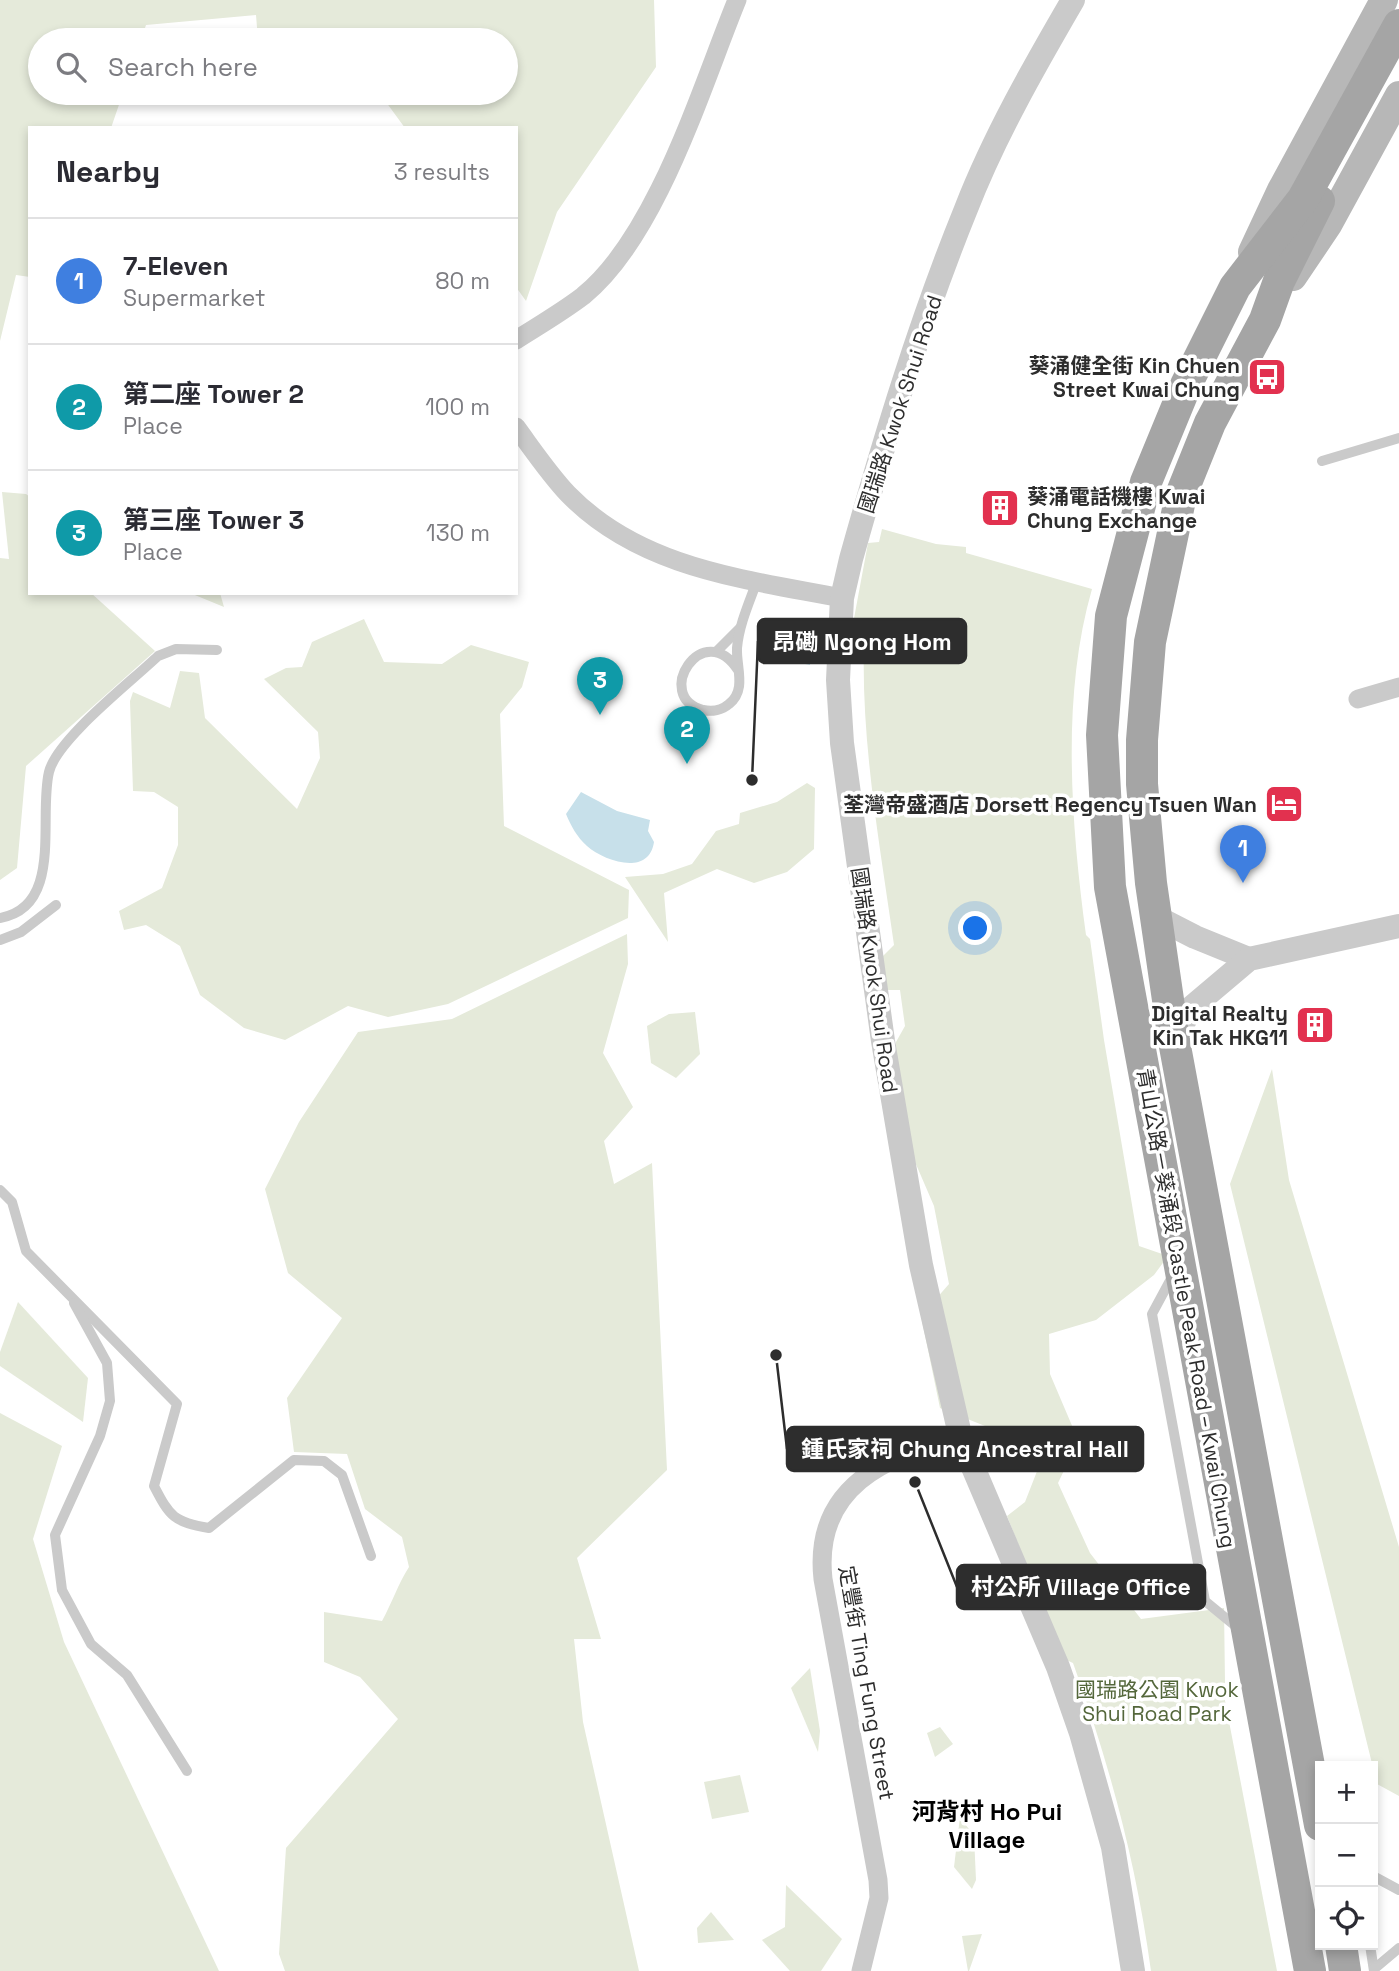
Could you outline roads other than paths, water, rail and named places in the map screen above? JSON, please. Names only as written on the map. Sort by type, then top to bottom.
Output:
[{"type":"main road","name":"青山公路－葵涌段 Castle Peak Road – Kwai Chung","points":[[1310,1971],[1110,887],[1103,780],[1104,687],[1115,592],[1146,482],[1186,385],[1281,190],[1384,0]]},
{"type":"main road","name":"青山公路－葵涌段 Castle Peak Road – Kwai Chung","points":[[1235,287],[1303,199],[1399,25]]},
{"type":"main road","name":"青山公路－葵涌段 Castle Peak Road – Kwai Chung","points":[[1265,320],[1279,281],[1316,207],[1399,57]]},
{"type":"main road","name":"青山公路－葵涌段 Castle Peak Road – Kwai Chung","points":[[1315,1789],[1174,1041],[1156,917],[1142,784],[1142,740],[1150,642],[1181,495],[1210,423],[1265,320],[1328,225],[1399,95]]},
{"type":"main road","points":[[1346,1950],[1364,1970]]},
{"type":"street","points":[[518,339],[584,295],[610,267],[645,219],[737,0]]},
{"type":"street","name":"國瑞路 Kwok Shui Road","points":[[1073,0],[1041,54],[966,207],[892,421],[842,598],[838,680],[842,743],[881,1027],[921,1265],[961,1439],[1058,1667],[1081,1733],[1113,1847],[1133,1971]]},
{"type":"street","points":[[518,430],[568,494],[624,539],[654,554],[689,566],[842,598]]},
{"type":"street","points":[[1358,699],[1399,687]]},
{"type":"street","points":[[1156,917],[1195,937],[1249,959]]},
{"type":"street","points":[[1174,1041],[1191,1008],[1249,959],[1399,926]]},
{"type":"street","name":"定豐街 Ting Fung Street","points":[[861,1971],[879,1898],[878,1880],[821,1562],[829,1522],[840,1498],[859,1478],[929,1445],[961,1439]]},
{"type":"lane","points":[[1322,461],[1399,438]]},
{"type":"lane","points":[[740,628],[716,652],[696,656],[684,670],[683,690],[694,705],[712,711],[729,704],[739,688],[740,628],[757,581]]},
{"type":"lane","points":[[0,918],[19,912],[30,902],[41,880],[48,775],[61,745],[158,656],[176,649],[217,650]]},
{"type":"lane","points":[[716,652],[725,656],[738,670]]},
{"type":"lane","points":[[0,940],[22,932],[56,905]]},
{"type":"lane","points":[[0,1190],[12,1202],[26,1251],[177,1404],[155,1486],[168,1513],[183,1524],[209,1528],[294,1460],[324,1461],[342,1475],[372,1556]]},
{"type":"lane","points":[[67,1290],[107,1363],[110,1401],[100,1436],[55,1535],[62,1590],[91,1644],[127,1675],[187,1771]]},
{"type":"lane","points":[[1378,1878],[1399,1890]]},
{"type":"lane","points":[[1364,1970],[1399,1948]]},
{"type":"lane","points":[[1364,1970],[1369,1950]]},
{"type":"water","points":[[797,623],[803,623],[811,636],[810,665],[805,664],[801,655],[800,636],[795,626]]},
{"type":"water","points":[[581,792],[617,811],[650,820],[648,831],[654,842],[644,860],[635,863],[614,861],[595,852],[580,839],[566,814]]},
{"type":"place","name":"葵涌健全街 Kin Chuen Street Kwai Chung","points":[[1267,377]]},
{"type":"place","name":"葵涌電話機樓 Kwai Chung Exchange","points":[[1000,508]]},
{"type":"place","name":"第三座 Tower 3","points":[[600,715]]},
{"type":"place","name":"第二座 Tower 2","points":[[687,764]]},
{"type":"place","name":"昂磡 Ngong Hom","points":[[752,780]]},
{"type":"place","name":"荃灣帝盛酒店 Dorsett Regency Tsuen Wan","points":[[1284,804]]},
{"type":"place","name":"7-Eleven","points":[[1243,883]]},
{"type":"place","name":"Digital Realty Kin Tak HKG11","points":[[1315,1025]]},
{"type":"place","name":"鍾氏家祠 Chung Ancestral Hall","points":[[776,1355]]},
{"type":"place","name":"村公所 Village Office","points":[[915,1482]]},
{"type":"district","name":"河背村 Ho Pui Village","points":[[987,1825]]},
{"type":"park label","name":"國瑞路公園 Kwok Shui Road Park","points":[[1157,1701]]}]
